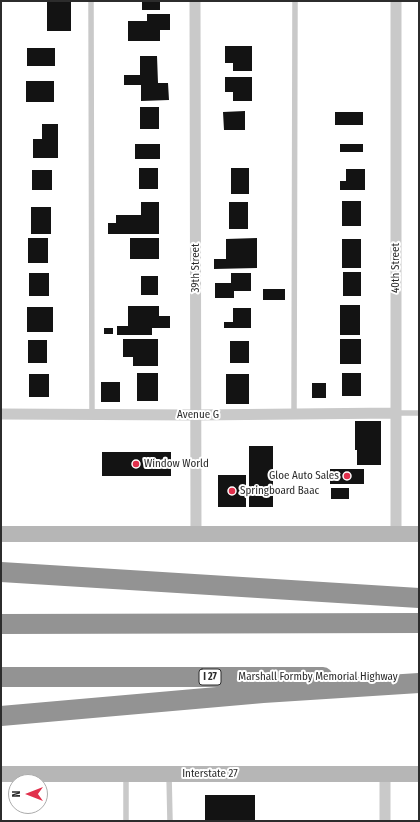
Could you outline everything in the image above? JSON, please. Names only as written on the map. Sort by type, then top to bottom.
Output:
[{"type":"highway","points":[[1,572],[419,598]]},
{"type":"highway","points":[[1,624],[419,623]]},
{"type":"highway","name":"Marshall Formby Memorial Highway","points":[[1,676],[419,677]]},
{"type":"highway","points":[[1,716],[263,693],[419,683]]},
{"type":"main road","points":[[1,534],[419,534]]},
{"type":"main road","name":"Interstate 27","points":[[1,774],[419,774]]},
{"type":"street","name":"39th Street","points":[[195,1],[196,534]]},
{"type":"street","name":"40th Street","points":[[396,1],[396,534]]},
{"type":"street","name":"Avenue G","points":[[1,414],[196,415],[396,413]]},
{"type":"street","points":[[385,774],[385,821]]},
{"type":"lane","points":[[91,1],[92,414]]},
{"type":"lane","points":[[294,1],[294,414]]},
{"type":"lane","points":[[396,413],[419,413]]},
{"type":"lane","points":[[126,774],[126,821]]},
{"type":"lane","points":[[170,774],[170,821]]},
{"type":"building","points":[[47,1],[71,1],[71,31],[47,31]]},
{"type":"building","points":[[142,1],[160,1],[160,10],[142,10]]},
{"type":"building","points":[[147,14],[170,14],[170,30],[160,30],[160,41],[128,41],[128,21],[147,21]]},
{"type":"building","points":[[225,46],[252,46],[252,71],[233,71],[233,63],[225,63]]},
{"type":"building","points":[[27,48],[55,48],[55,66],[27,66]]},
{"type":"building","points":[[140,56],[157,56],[158,83],[168,83],[169,100],[141,101],[141,85],[124,85],[124,75],[140,75]]},
{"type":"building","points":[[225,77],[252,77],[252,101],[233,101],[233,92],[225,92]]},
{"type":"building","points":[[26,81],[54,81],[54,102],[26,102]]},
{"type":"building","points":[[140,107],[159,107],[159,129],[140,129]]},
{"type":"building","points":[[245,111],[245,130],[224,130],[223,112]]},
{"type":"building","points":[[335,112],[363,112],[363,125],[335,125]]},
{"type":"building","points":[[42,124],[58,124],[58,158],[33,158],[33,139],[42,139]]},
{"type":"building","points":[[135,144],[160,144],[160,159],[135,159]]},
{"type":"building","points":[[340,144],[363,144],[363,152],[340,152]]},
{"type":"building","points":[[139,168],[158,168],[158,189],[139,189]]},
{"type":"building","points":[[231,168],[249,168],[249,194],[231,194]]},
{"type":"building","points":[[346,169],[365,169],[365,190],[340,190],[340,181],[346,181]]},
{"type":"building","points":[[32,170],[52,170],[52,190],[32,190]]},
{"type":"building","points":[[342,201],[361,201],[361,226],[342,226]]},
{"type":"building","points":[[141,202],[159,202],[159,234],[108,234],[108,223],[116,223],[116,215],[141,215]]},
{"type":"building","points":[[229,202],[248,202],[248,229],[229,229]]},
{"type":"building","points":[[31,207],[51,207],[51,234],[31,234]]},
{"type":"building","points":[[28,238],[48,238],[48,263],[28,263]]},
{"type":"building","points":[[130,238],[159,238],[159,259],[130,259]]},
{"type":"building","points":[[257,238],[257,268],[214,269],[214,259],[226,259],[226,239]]},
{"type":"building","points":[[342,239],[361,239],[361,268],[342,268]]},
{"type":"building","points":[[343,272],[361,272],[361,296],[343,296]]},
{"type":"building","points":[[29,273],[49,273],[49,296],[29,296]]},
{"type":"building","points":[[231,273],[251,273],[251,291],[234,291],[234,298],[215,298],[215,283],[231,283]]},
{"type":"building","points":[[141,276],[158,276],[158,295],[141,295]]},
{"type":"building","points":[[263,289],[285,289],[285,300],[263,300]]},
{"type":"building","points":[[340,305],[360,305],[360,335],[340,335]]},
{"type":"building","points":[[128,306],[159,306],[159,316],[170,316],[170,328],[152,328],[152,335],[117,335],[117,326],[128,326]]},
{"type":"building","points":[[27,307],[53,307],[53,332],[27,332]]},
{"type":"building","points":[[233,308],[251,308],[251,328],[224,328],[224,322],[233,322]]},
{"type":"building","points":[[104,328],[113,328],[113,334],[104,334]]},
{"type":"building","points":[[123,339],[158,339],[158,366],[133,366],[133,357],[123,357]]},
{"type":"building","points":[[340,339],[361,339],[361,364],[340,364]]},
{"type":"building","points":[[28,340],[47,340],[47,363],[28,363]]},
{"type":"building","points":[[230,341],[249,341],[249,363],[230,363]]},
{"type":"building","points":[[137,373],[158,373],[158,401],[137,401]]},
{"type":"building","points":[[342,373],[361,373],[361,396],[342,396]]},
{"type":"building","points":[[29,374],[49,374],[49,397],[29,397]]},
{"type":"building","points":[[226,374],[249,374],[249,404],[226,404]]},
{"type":"building","points":[[101,382],[120,382],[120,402],[101,402]]},
{"type":"building","points":[[312,383],[326,383],[326,398],[312,398]]},
{"type":"building","points":[[355,421],[381,421],[381,465],[357,465],[357,450],[355,450]]},
{"type":"building","points":[[249,446],[273,446],[273,507],[249,507]]},
{"type":"building","name":"Window World","points":[[102,452],[171,452],[171,476],[102,476]]},
{"type":"building","name":"Gloe Auto Sales","points":[[330,469],[364,469],[364,484],[330,484]]},
{"type":"building","name":"Springboard Baac","points":[[218,475],[246,475],[246,507],[218,507]]},
{"type":"building","points":[[331,488],[349,488],[349,499],[331,499]]},
{"type":"building","points":[[205,795],[255,795],[255,821],[205,821]]},
{"type":"place","name":"Window World","points":[[136,464]]},
{"type":"place","name":"Gloe Auto Sales","points":[[347,476]]},
{"type":"place","name":"Springboard Baac","points":[[232,491]]}]
